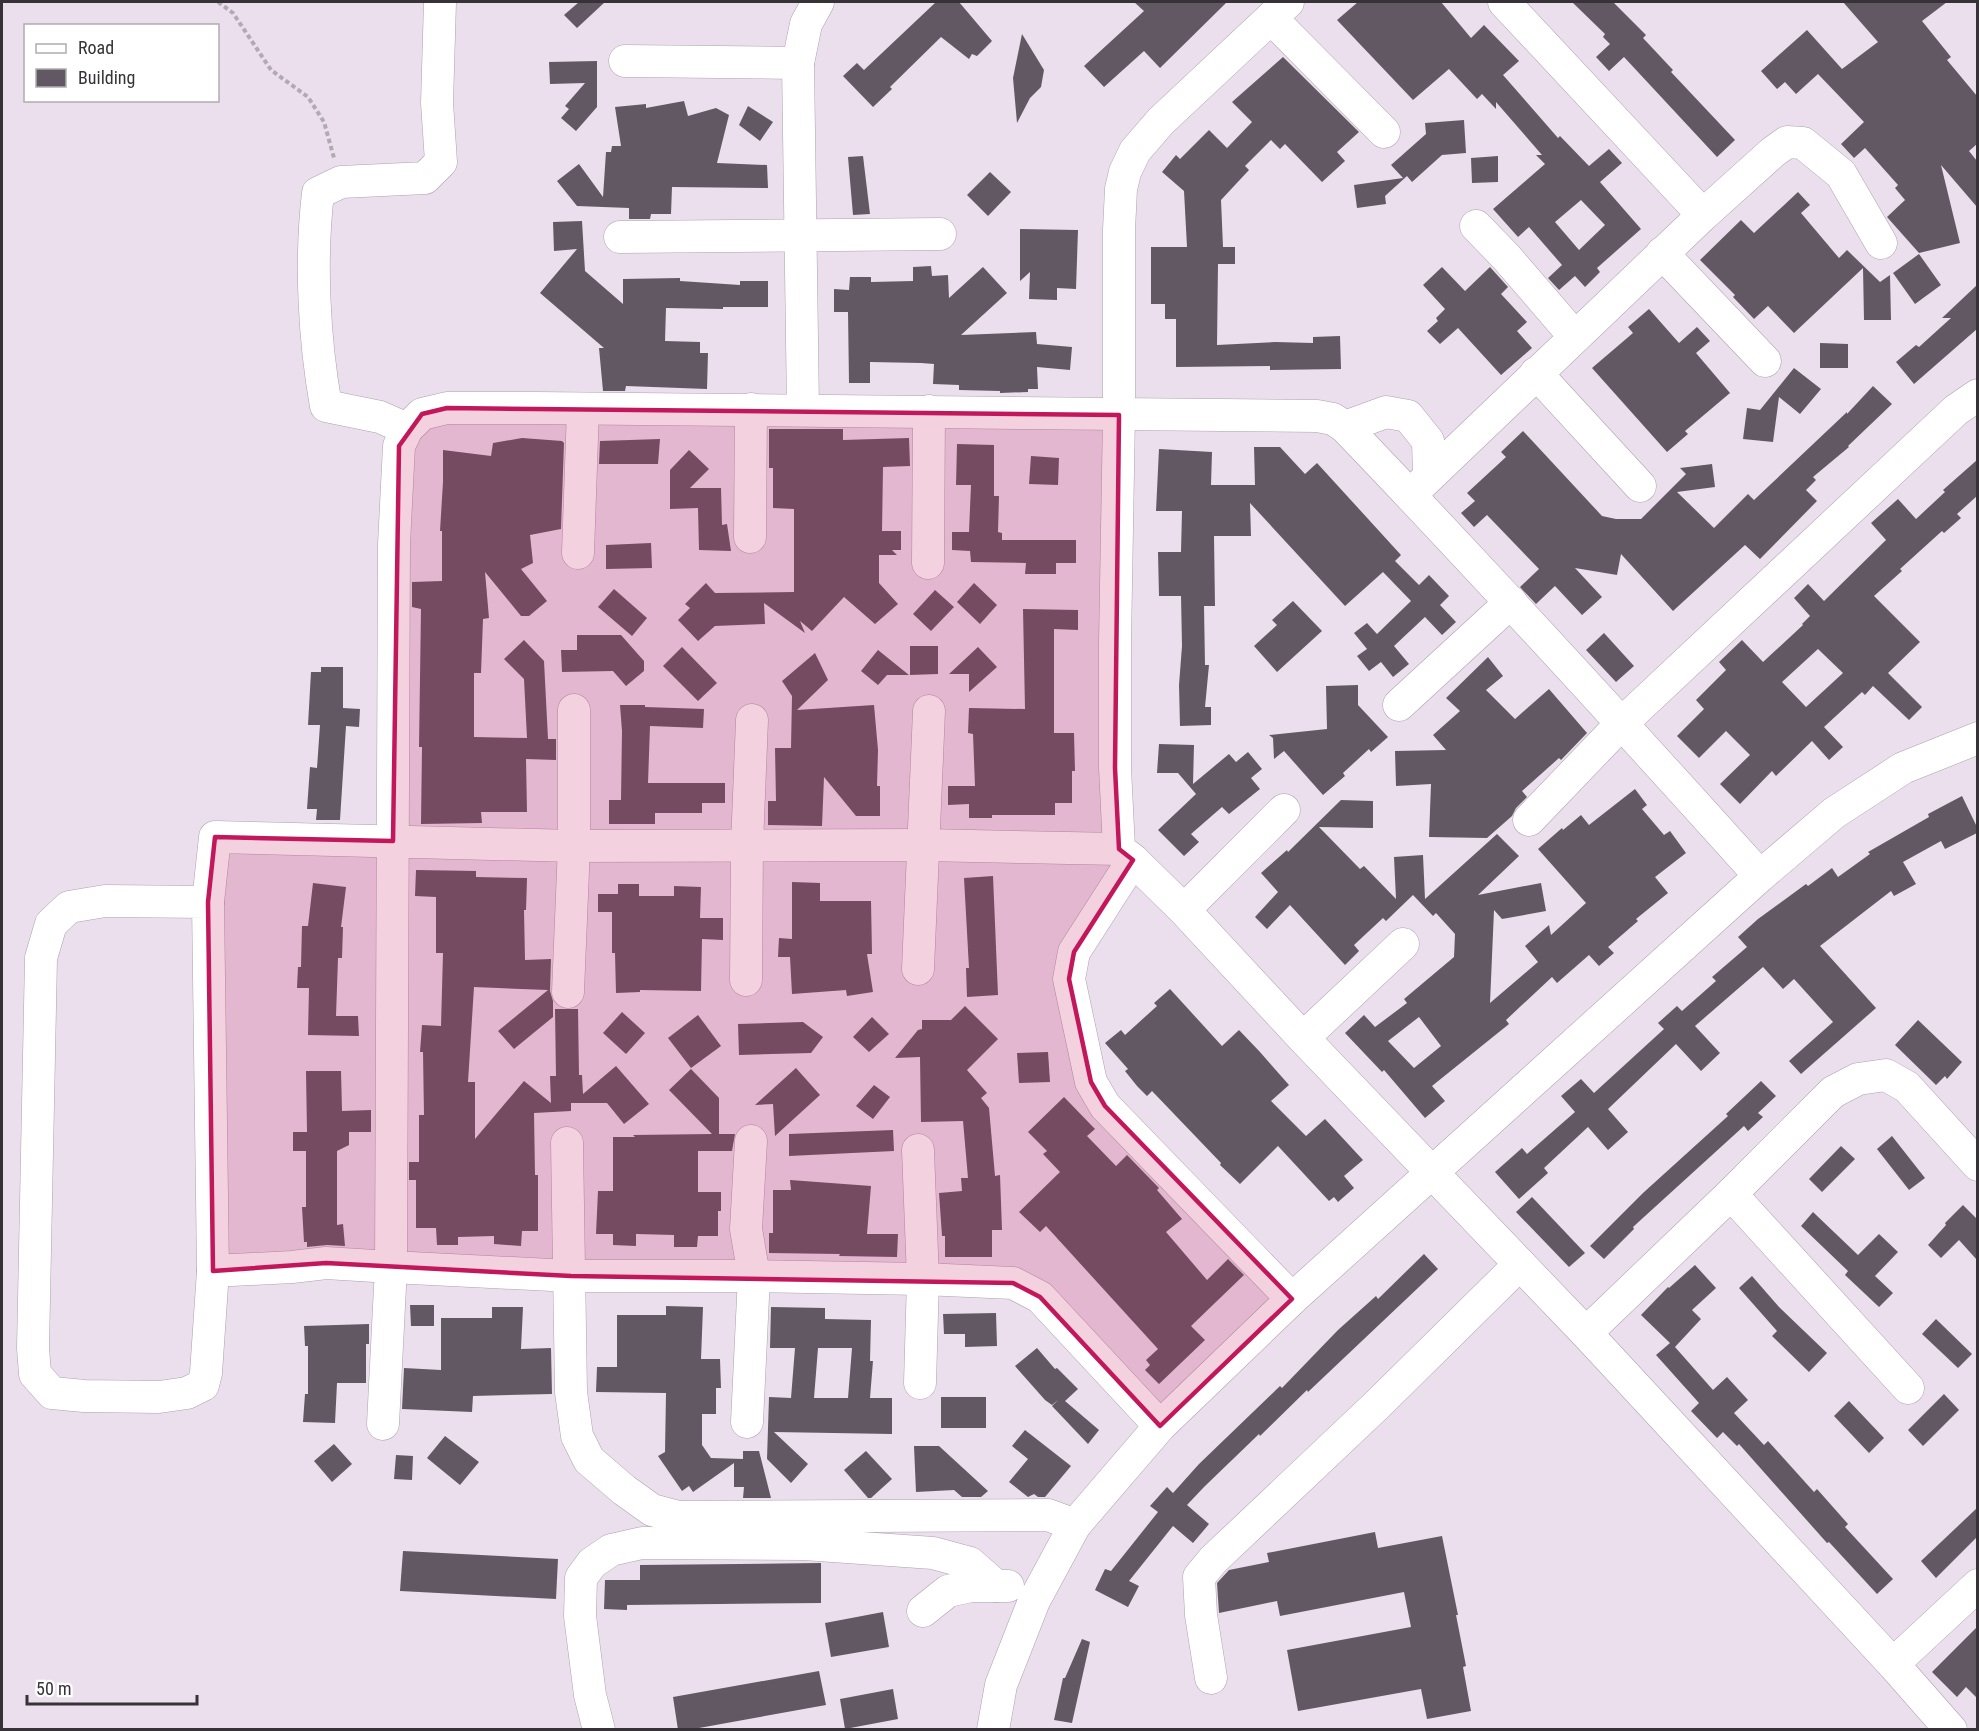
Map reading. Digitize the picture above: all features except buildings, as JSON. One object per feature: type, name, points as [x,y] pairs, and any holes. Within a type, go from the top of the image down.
[{"type":"street","points":[[407,429],[380,417],[326,406],[319,364],[314,233],[318,193],[341,182],[426,178],[441,162],[437,103],[440,2]]},
{"type":"street","points":[[803,409],[798,63],[806,24],[818,2]]},
{"type":"street","points":[[1504,2],[1703,214]]},
{"type":"street","points":[[1292,1299],[1105,1106],[1091,1082],[1069,979],[1074,952],[1126,854],[1115,768],[1121,189],[1125,172],[1135,151],[1161,121],[1280,10],[1384,132]]},
{"type":"street","points":[[625,61],[798,63]]},
{"type":"street","points":[[1420,485],[1703,214],[1787,142],[1803,143],[1840,174],[1881,243]]},
{"type":"street","points":[[1476,226],[1507,258],[1575,337]]},
{"type":"street","points":[[620,237],[940,234]]},
{"type":"street","points":[[1662,253],[1765,362]]},
{"type":"street","points":[[1536,373],[1640,486]]},
{"type":"street","points":[[1529,820],[1622,723],[1956,410],[1977,395]]},
{"type":"street","points":[[383,1424],[391,1267],[394,543],[399,446],[407,429],[422,414],[447,408],[803,409],[1317,416],[1333,419],[1420,485],[1511,602],[1760,876]]},
{"type":"street","points":[[578,553],[583,409]]},
{"type":"street","points":[[750,537],[751,409]]},
{"type":"street","points":[[928,563],[929,411]]},
{"type":"street","points":[[1345,427],[1386,412],[1408,416],[1428,441],[1420,485]]},
{"type":"street","points":[[1399,705],[1511,602]]},
{"type":"street","points":[[568,992],[574,846],[574,710]]},
{"type":"street","points":[[918,969],[929,711]]},
{"type":"street","points":[[746,980],[747,845],[752,720]]},
{"type":"street","points":[[993,1730],[1000,1684],[1034,1601],[1075,1525],[1160,1426],[1292,1299],[1760,876],[1834,813],[1903,768],[1977,738]]},
{"type":"street","points":[[1184,910],[1284,810]]},
{"type":"street","points":[[208,902],[105,901],[69,907],[51,924],[41,958],[33,1348],[35,1374],[52,1394],[159,1397],[187,1393],[203,1385],[206,1373],[213,1270],[208,902],[215,837],[574,846],[924,845],[1126,854],[1184,910],[1303,1038],[1520,1264],[1952,1730]]},
{"type":"street","points":[[1303,1038],[1402,944]]},
{"type":"street","points":[[1586,1334],[1833,1092],[1858,1079],[1886,1075],[1907,1087],[1977,1165]]},
{"type":"street","points":[[747,1422],[754,1276],[746,1229],[751,1141]]},
{"type":"street","points":[[567,1143],[571,1276],[571,1392],[577,1436],[589,1460],[624,1490],[652,1510],[678,1517],[1048,1515],[1075,1525]]},
{"type":"street","points":[[918,1150],[923,1279],[920,1383]]},
{"type":"street","points":[[1731,1194],[1908,1388]]},
{"type":"street","points":[[213,1270],[292,1268],[326,1263],[571,1276],[754,1276],[1013,1283],[1040,1297],[1160,1426]]},
{"type":"street","points":[[1211,1678],[1201,1615],[1199,1577],[1213,1560],[1378,1404],[1520,1264]]},
{"type":"street","points":[[600,1730],[590,1695],[580,1616],[581,1578],[592,1563],[610,1550],[642,1543],[792,1544],[933,1553],[970,1563],[996,1586]]},
{"type":"street","points":[[1893,1664],[1977,1585]]},
{"type":"street","points":[[923,1611],[948,1591],[971,1586],[1010,1586],[1034,1601]]},
{"type":"path","points":[[218,2],[233,14],[271,70],[308,97],[324,122],[341,182]]},
{"type":"highlighted area","points":[[447,408],[1119,415],[1115,768],[1119,849],[1133,860],[1074,952],[1069,979],[1091,1082],[1105,1106],[1292,1299],[1160,1426],[1040,1297],[1013,1283],[571,1276],[326,1263],[213,1271],[208,902],[215,837],[393,841],[399,446],[422,414]]}]
